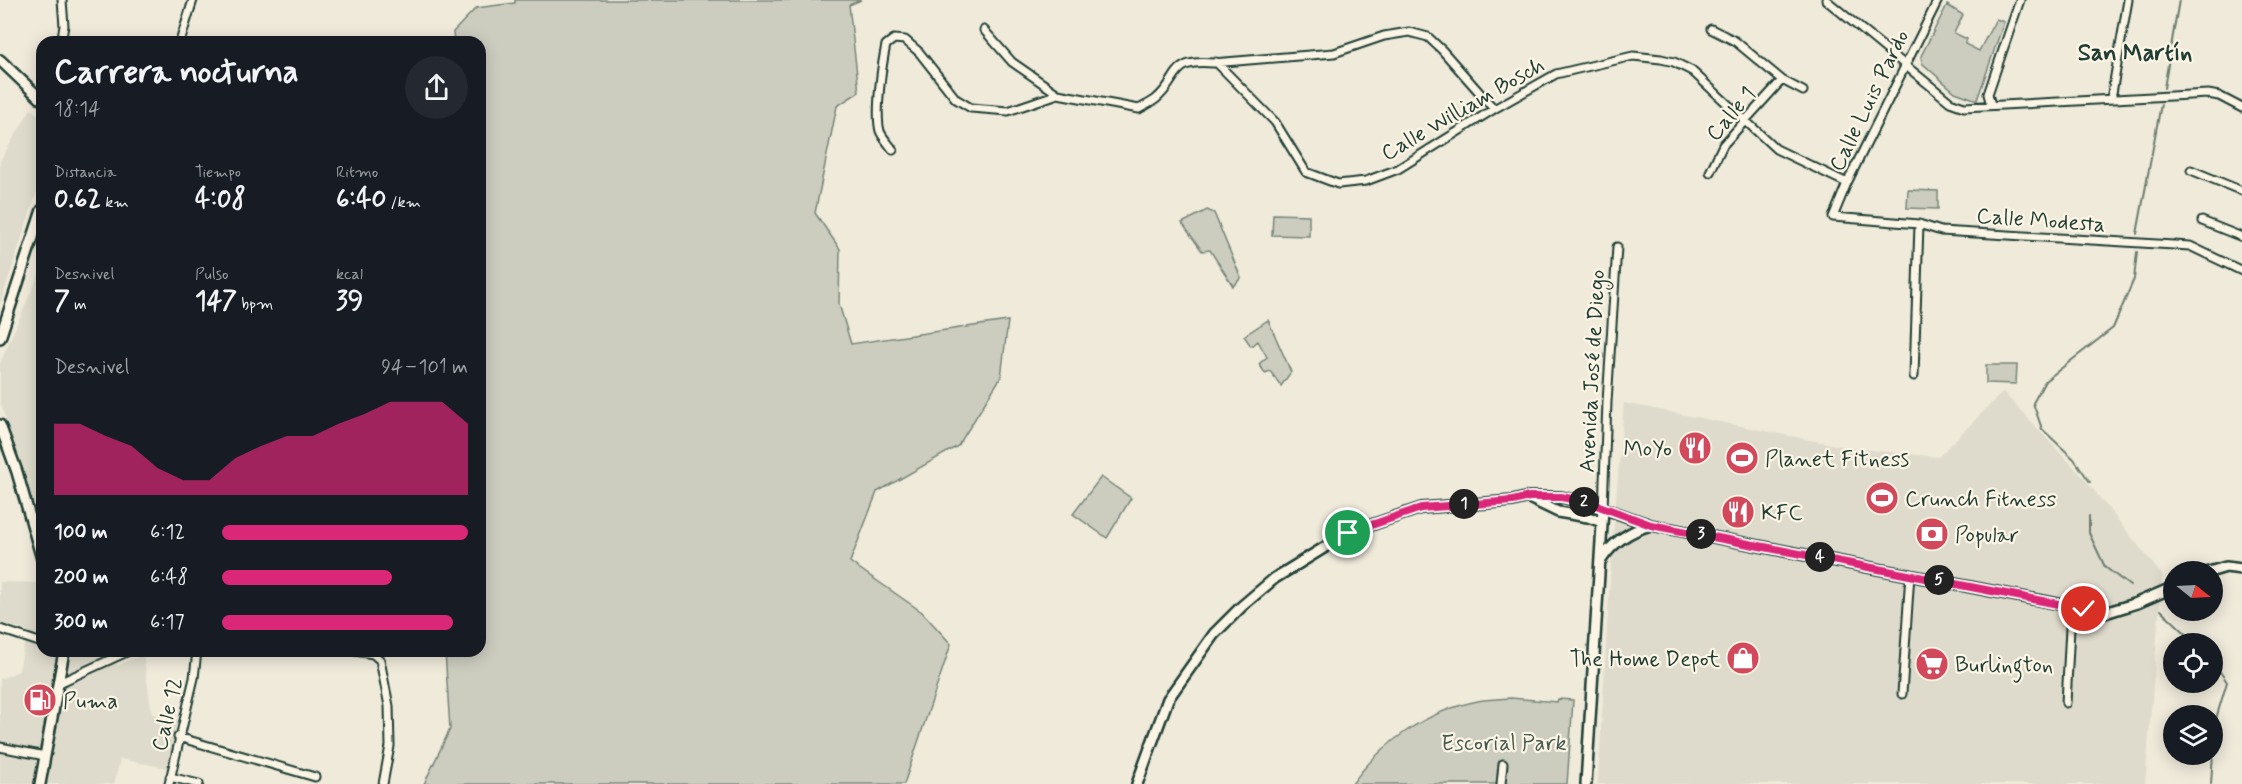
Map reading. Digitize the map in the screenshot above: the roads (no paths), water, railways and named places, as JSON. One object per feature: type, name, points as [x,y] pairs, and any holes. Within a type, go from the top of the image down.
[{"type":"street","points":[[62,0],[64,26],[62,36]]},
{"type":"street","points":[[182,36],[193,0]]},
{"type":"street","points":[[1826,0],[1950,102],[1964,107],[2208,94],[2220,96],[2242,108]]},
{"type":"street","name":"Calle Luis Pardo","points":[[1833,217],[1847,183],[1938,0]]},
{"type":"street","points":[[1991,105],[1988,94],[2020,0]]},
{"type":"street","points":[[2111,99],[2128,0]]},
{"type":"street","points":[[1711,29],[1735,41],[1782,80],[1803,91]]},
{"type":"street","points":[[984,30],[1012,62],[1058,94],[1139,109],[1157,99],[1181,66],[1196,61],[1216,62],[1334,53],[1384,36],[1409,32],[1428,37],[1494,110]]},
{"type":"street","points":[[893,150],[880,132],[879,109],[886,45],[894,39],[905,40],[919,52],[956,99],[971,108],[1008,111],[1058,94]]},
{"type":"street","name":"Calle William Bosch","points":[[1216,62],[1275,122],[1306,172],[1338,184],[1366,181],[1398,169],[1556,74],[1633,56],[1668,60],[1692,71],[1776,149],[1847,183]]},
{"type":"street","points":[[0,60],[36,90]]},
{"type":"street","name":"Calle 1","points":[[1710,172],[1723,145],[1782,80]]},
{"type":"street","points":[[2191,170],[2242,191]]},
{"type":"street","name":"Calle Modesta","points":[[1833,217],[1919,224],[1941,231],[2190,246],[2242,271]]},
{"type":"street","points":[[2202,221],[2242,237]]},
{"type":"street","points":[[1914,376],[1919,224]]},
{"type":"street","points":[[0,338],[36,228]]},
{"type":"street","name":"Avenida José de Diego","points":[[1586,784],[1601,560],[1607,402],[1617,247]]},
{"type":"street","points":[[0,425],[17,472],[36,538]]},
{"type":"street","points":[[1529,497],[1558,512],[1602,522]]},
{"type":"street","points":[[1137,784],[1168,699],[1214,634],[1242,606],[1275,578],[1348,533],[1421,508],[1513,501],[1529,497],[1561,497],[1588,502],[1651,525],[2105,613],[2163,592]]},
{"type":"street","points":[[1601,560],[1607,550],[1620,539],[1638,528],[1651,525]]},
{"type":"street","points":[[2223,568],[2242,569]]},
{"type":"street","points":[[1902,694],[1911,574]]},
{"type":"street","points":[[2066,703],[2070,628],[2074,608]]},
{"type":"street","points":[[0,629],[36,641]]},
{"type":"street","points":[[40,784],[63,657]]},
{"type":"street","points":[[59,682],[115,657]]},
{"type":"street","name":"Calle 12","points":[[169,781],[194,678],[196,657]]},
{"type":"street","points":[[376,657],[380,660],[389,706],[390,746],[383,784]]},
{"type":"street","points":[[178,737],[315,777]]},
{"type":"street","points":[[0,747],[45,756]]},
{"type":"street","points":[[1501,784],[1503,764]]},
{"type":"street","points":[[169,781],[199,784]]},
{"type":"waterway","points":[[2164,88],[2179,0]]},
{"type":"waterway","points":[[2137,234],[2161,104]]},
{"type":"waterway","points":[[2090,482],[2074,459],[2042,429],[2033,403],[2045,381],[2113,328],[2134,279],[2137,252]]},
{"type":"waterway","points":[[2089,516],[2089,533],[2105,567],[2130,586]]},
{"type":"waterway","points":[[2161,610],[2185,633]]},
{"type":"waterway","points":[[2211,784],[2215,722],[2227,682],[2223,676]]},
{"type":"place","name":"MoYo","points":[[1695,448]]},
{"type":"place","name":"Planet Fitness","points":[[1742,458]]},
{"type":"place","name":"Crunch Fitness","points":[[1882,498]]},
{"type":"place","name":"KFC","points":[[1738,512]]},
{"type":"place","name":"Popular","points":[[1932,534]]},
{"type":"place","name":"The Home Depot","points":[[1743,658]]},
{"type":"place","name":"Burlington","points":[[1932,664]]},
{"type":"place","name":"Puma","points":[[40,700]]},
{"type":"district","name":"San Martín","points":[[2135,52]]},
{"type":"park label","name":"Escorial Park","points":[[1504,742]]}]
